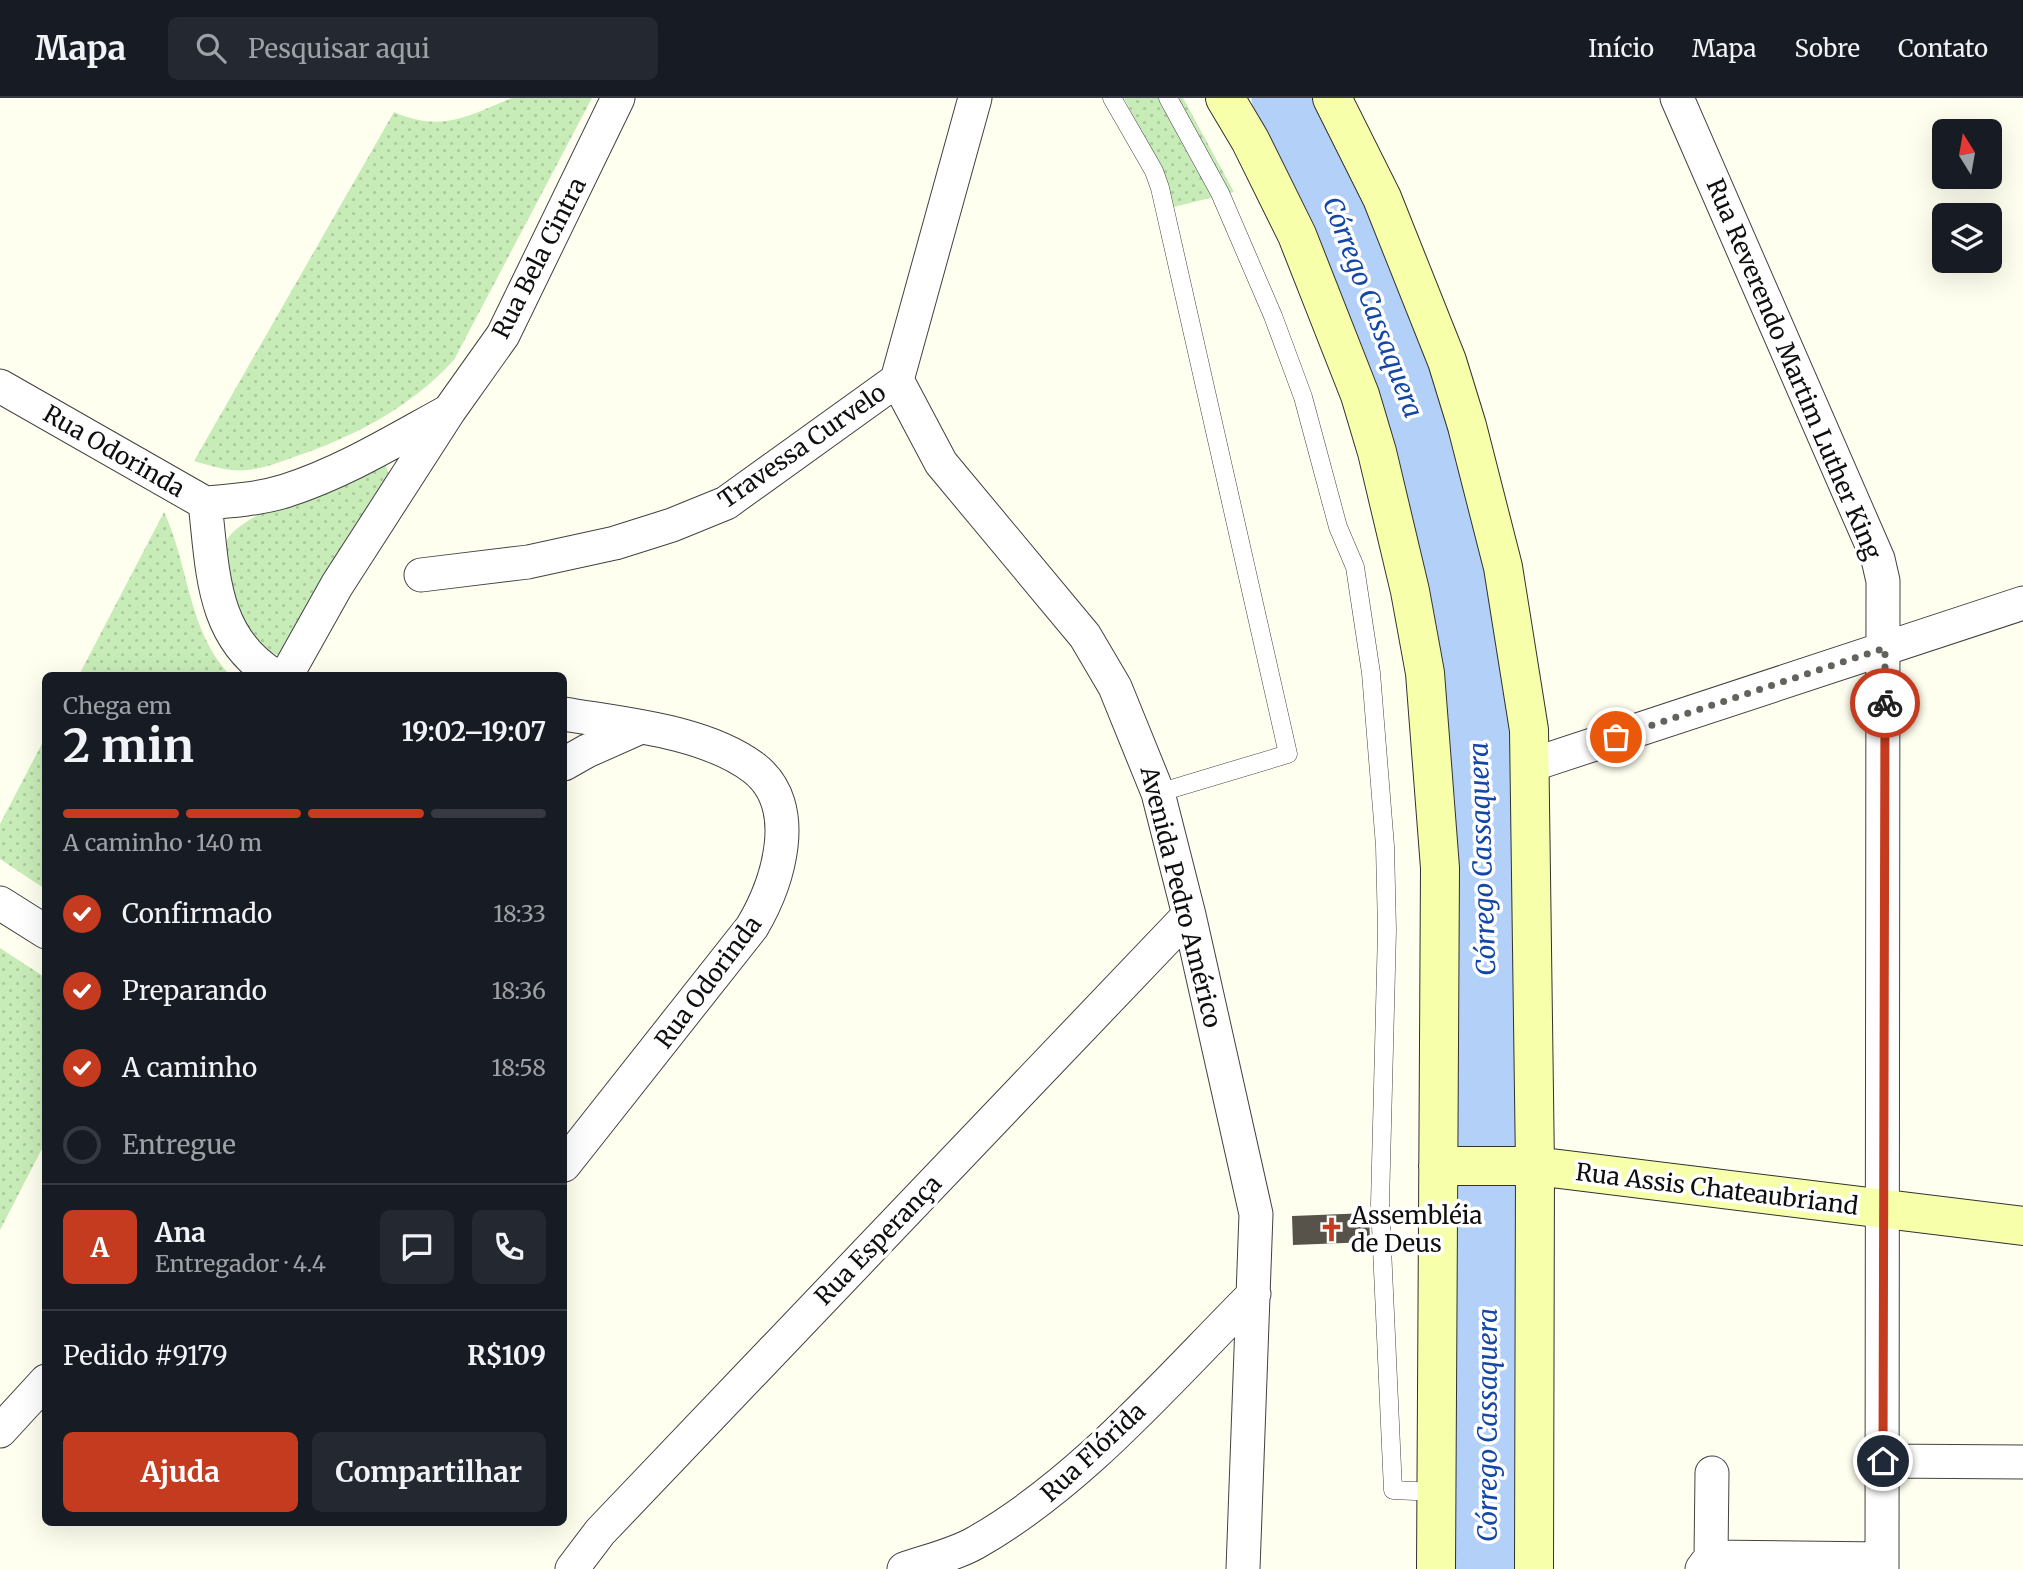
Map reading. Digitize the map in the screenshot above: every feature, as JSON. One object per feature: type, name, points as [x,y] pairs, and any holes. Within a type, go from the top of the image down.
[{"type":"main road","points":[[1225,98],[1250,140],[1297,235],[1360,395],[1377,452],[1410,591],[1425,673],[1440,868],[1484,1166],[1534,1569]]},
{"type":"main road","points":[[1332,98],[1382,198],[1447,361],[1467,426],[1503,567],[1529,730],[1528,766],[1484,1166],[1436,1492],[1436,1569]]},
{"type":"main road","name":"Rua Assis Chateaubriand","points":[[1484,1166],[2023,1226]]},
{"type":"street","name":"Rua Bela Cintra","points":[[288,672],[337,585],[449,411],[503,335],[618,98]]},
{"type":"street","points":[[897,380],[975,98]]},
{"type":"street","name":"Rua Reverendo Martim Luther King","points":[[1677,98],[1878,559],[1884,581],[1882,1564]]},
{"type":"street","name":"Travessa Curvelo","points":[[421,575],[528,562],[615,543],[672,525],[726,503],[897,380]]},
{"type":"street","name":"Avenida Pedro Américo","points":[[897,380],[942,463],[1085,636],[1115,687],[1158,793],[1189,915],[1256,1214],[1242,1569]]},
{"type":"street","name":"Rua Odorinda","points":[[0,386],[205,503],[214,580],[228,629],[256,665],[268,672]]},
{"type":"street","name":"Rua Bela Cintra","points":[[205,503],[285,491],[359,461],[449,411]]},
{"type":"street","points":[[1528,766],[2023,603]]},
{"type":"street","name":"Rua Odorinda","points":[[567,715],[641,727],[695,740],[730,754],[756,769],[770,788],[779,806],[783,833],[779,861],[765,906],[752,927],[567,1161]]},
{"type":"street","points":[[567,762],[641,727]]},
{"type":"street","points":[[0,902],[42,929]]},
{"type":"street","name":"Rua Esperança","points":[[572,1569],[600,1532],[1189,915]]},
{"type":"street","name":"Rua Flórida","points":[[904,1569],[972,1545],[1030,1509],[1068,1478],[1254,1294]]},
{"type":"street","points":[[0,1431],[42,1385]]},
{"type":"street","points":[[1883,1461],[2023,1462]]},
{"type":"street","points":[[1712,1473],[1707,1563],[1882,1564]]},
{"type":"lane","points":[[1112,98],[1154,172],[1160,188],[1288,754],[1158,793]]},
{"type":"lane","points":[[1168,98],[1220,193],[1273,316],[1303,397],[1338,527],[1356,567],[1371,673],[1385,846],[1387,930],[1380,1204],[1393,1490],[1436,1492]]},
{"type":"green space","points":[[512,98],[592,98],[454,360],[419,392],[380,419],[316,449],[271,465],[247,470],[213,467],[194,461],[394,112],[411,118],[441,122],[468,116]]},
{"type":"green space","points":[[1124,98],[1183,98],[1234,192],[1174,207],[1168,183]]},
{"type":"green space","points":[[377,465],[386,466],[391,482],[283,655],[269,651],[251,634],[233,597],[224,569],[226,542],[235,531],[271,508]]},
{"type":"green space","points":[[164,512],[197,619],[205,639],[228,672],[81,672]]},
{"type":"green space","points":[[42,744],[42,887],[0,859],[0,824]]},
{"type":"green space","points":[[0,948],[42,975],[42,1149],[0,1230]]},
{"type":"building","name":"Assembléia de Deus","points":[[1369,1213],[1370,1242],[1293,1245],[1292,1216]]},
{"type":"waterway","name":"Córrego Cassaquera","points":[[1283,98],[1312,150],[1333,197],[1358,257],[1418,422],[1458,578],[1472,661],[1486,796],[1489,1125],[1487,1569]]},
{"type":"way so far","points":[[1616,737],[1885,648],[1885,703]]},
{"type":"place","name":"Assembléia de Deus","points":[[1331,1229]]},
{"type":"route","points":[[1883,1461],[1885,703]]}]
